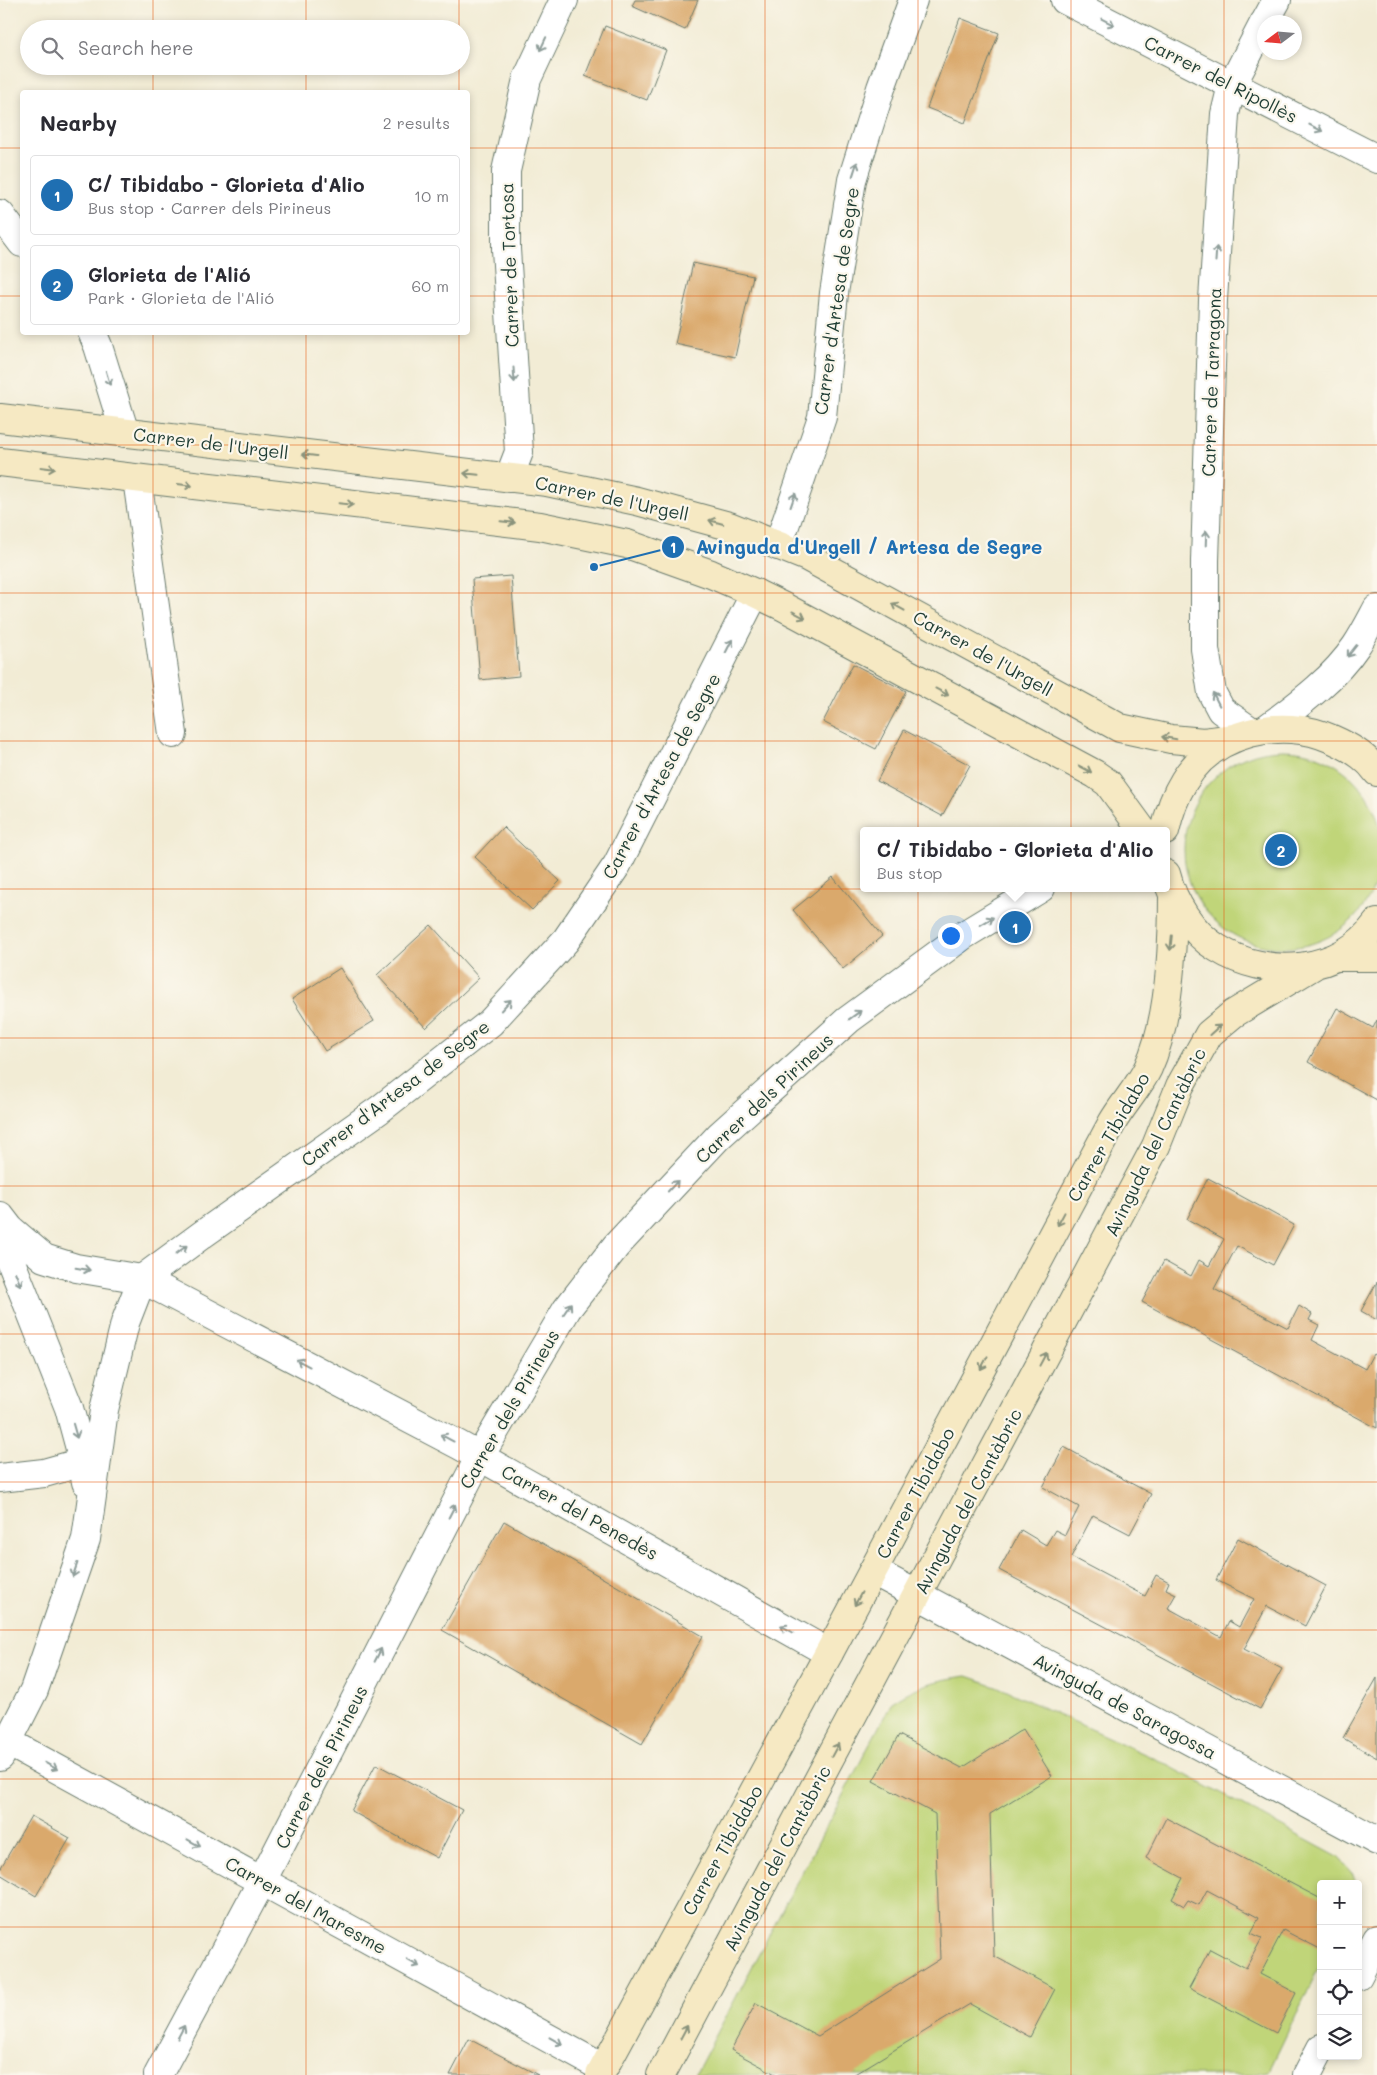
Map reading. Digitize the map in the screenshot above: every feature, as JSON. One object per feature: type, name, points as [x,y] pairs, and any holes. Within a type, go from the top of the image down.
[{"type":"street","name":"Carrer de Tortosa","points":[[509,478],[518,452],[506,249],[506,171],[527,79],[564,0]]},
{"type":"street","name":"Carrer d'Artesa de Segre","points":[[778,546],[822,417],[834,293],[852,180],[881,88],[913,0]]},
{"type":"street","name":"Carrer del Ripollès","points":[[1065,0],[1377,159]]},
{"type":"street","name":"Carrer de Tarragona","points":[[1269,15],[1277,0]]},
{"type":"street","name":"Carrer de Tarragona","points":[[1251,733],[1221,710],[1212,692],[1205,650],[1213,300],[1224,124],[1232,85],[1257,38]]},
{"type":"street","points":[[0,214],[20,240]]},
{"type":"street","points":[[93,335],[125,433]]},
{"type":"street","name":"Carrer de l'Urgell","points":[[0,418],[547,482],[637,501],[729,526],[807,557],[1120,728],[1204,742],[1285,727],[1318,732],[1349,746],[1377,772]]},
{"type":"street","points":[[0,462],[540,526],[627,544],[711,574],[784,607],[1094,774],[1108,783],[1140,827]]},
{"type":"street","points":[[137,479],[174,734]]},
{"type":"street","name":"Carrer d'Artesa de Segre","points":[[142,1279],[379,1110],[490,1022],[566,940],[617,865],[755,593]]},
{"type":"street","points":[[1167,827],[1170,809],[1184,780],[1207,755],[1251,733],[1296,707],[1331,676],[1355,647],[1377,610]]},
{"type":"street","points":[[1170,885],[1190,924],[1215,948],[1246,963],[1279,969],[1377,957]]},
{"type":"street","name":"Carrer dels Pirineus","points":[[158,2075],[262,1881],[480,1456],[567,1309],[616,1246],[719,1136],[848,1020],[964,935],[1034,892]]},
{"type":"street","name":"Carrer Tibidabo","points":[[602,2071],[829,1653],[1112,1122],[1147,1070],[1156,1048],[1164,1009],[1173,930],[1169,892]]},
{"type":"street","name":"Avinguda del Cantàbric","points":[[661,2075],[1156,1146],[1180,1086],[1210,1034],[1233,1014],[1325,962],[1369,934],[1377,923]]},
{"type":"street","name":"Carrer del Penedès","points":[[0,1216],[10,1228],[44,1258],[76,1268],[142,1279],[480,1456],[829,1653]]},
{"type":"street","points":[[0,1234],[68,1408],[86,1478],[89,1523]]},
{"type":"street","points":[[4,1750],[34,1690],[86,1539],[104,1410],[125,1323],[142,1279]]},
{"type":"street","points":[[0,1478],[44,1473],[83,1462]]},
{"type":"street","name":"Avinguda de Saragossa","points":[[873,1571],[1377,1841]]},
{"type":"street","name":"Carrer del Maresme","points":[[4,1750],[262,1881],[602,2071]]},
{"type":"street","points":[[1361,1970],[1377,1939]]},
{"type":"street","points":[[1307,2075],[1317,2056]]},
{"type":"green space","points":[[1273,750],[1293,750],[1321,757],[1346,772],[1360,786],[1375,811],[1378,820],[1378,878],[1375,887],[1360,912],[1346,926],[1321,941],[1293,948],[1273,948],[1245,941],[1220,926],[1206,912],[1191,887],[1184,859],[1184,839],[1191,811],[1206,786],[1220,772],[1245,757]]},
{"type":"green space","points":[[967,1676],[996,1686],[1160,1761],[1338,1857],[1352,1872],[1355,1880],[1317,1880],[1317,1971],[1269,2071],[1249,2075],[695,2075],[892,1702],[910,1691],[946,1679]]},
{"type":"building","points":[[635,0],[698,0],[685,30],[632,6]]},
{"type":"building","points":[[960,18],[999,33],[965,123],[927,108]]},
{"type":"building","points":[[605,26],[666,50],[647,100],[585,76]]},
{"type":"building","points":[[693,263],[753,276],[735,357],[675,344]]},
{"type":"building","points":[[511,576],[519,676],[480,680],[472,579]]},
{"type":"building","points":[[853,664],[906,691],[876,749],[823,722]]},
{"type":"building","points":[[904,730],[970,765],[942,816],[877,781]]},
{"type":"building","points":[[503,827],[560,881],[532,910],[475,857]]},
{"type":"building","points":[[833,877],[882,936],[843,969],[793,910]]},
{"type":"building","points":[[431,925],[479,978],[426,1028],[377,975]]},
{"type":"building","points":[[340,968],[374,1021],[325,1051],[292,999]]},
{"type":"building","points":[[1337,1008],[1373,1028],[1377,1020],[1377,1100],[1308,1062]]},
{"type":"building","points":[[1208,1178],[1294,1225],[1273,1265],[1237,1246],[1214,1289],[1288,1328],[1299,1306],[1312,1314],[1309,1320],[1319,1325],[1312,1340],[1365,1369],[1373,1354],[1377,1356],[1377,1428],[1142,1302],[1164,1261],[1191,1276],[1199,1260],[1209,1266],[1224,1239],[1187,1219]]},
{"type":"building","points":[[1377,1282],[1377,1320],[1361,1311]]},
{"type":"building","points":[[1064,1447],[1151,1494],[1130,1534],[1093,1515],[1071,1557],[1145,1596],[1156,1575],[1169,1582],[1166,1589],[1176,1594],[1168,1608],[1221,1637],[1229,1621],[1239,1627],[1254,1599],[1216,1580],[1238,1538],[1326,1586],[1305,1626],[1267,1606],[1244,1649],[1282,1669],[1260,1709],[999,1570],[1021,1530],[1046,1545],[1055,1530],[1065,1535],[1079,1507],[1043,1487]]},
{"type":"building","points":[[504,1521],[703,1636],[642,1744],[442,1630]]},
{"type":"building","points":[[1377,1678],[1377,1758],[1343,1738]]},
{"type":"building","points":[[1023,1729],[1052,1776],[990,1814],[994,1956],[1055,1989],[1030,2037],[970,2004],[853,2075],[777,2075],[731,2050],[756,2003],[818,2036],[940,1959],[935,1814],[873,1781],[899,1735],[962,1768]]},
{"type":"building","points":[[376,1764],[462,1810],[437,1858],[351,1811]]},
{"type":"building","points":[[31,1816],[70,1838],[36,1896],[0,1874],[0,1869]]},
{"type":"building","points":[[1166,1818],[1317,1897],[1317,1947],[1283,1930],[1260,1974],[1296,1993],[1276,2033],[1189,1988],[1210,1949],[1246,1968],[1262,1938],[1251,1933],[1259,1918],[1207,1890],[1199,1905],[1188,1900],[1184,1906],[1172,1899],[1183,1878],[1146,1858]]},
{"type":"building","points":[[469,2039],[538,2075],[450,2075]]},
{"type":"place","name":"Avinguda d'Urgell / Artesa de Segre","points":[[594,567]]},
{"type":"place","name":"Glorieta de l'Alió","points":[[1281,850]]},
{"type":"place","name":"C/ Tibidabo - Glorieta d'Alio","points":[[1015,927]]}]
